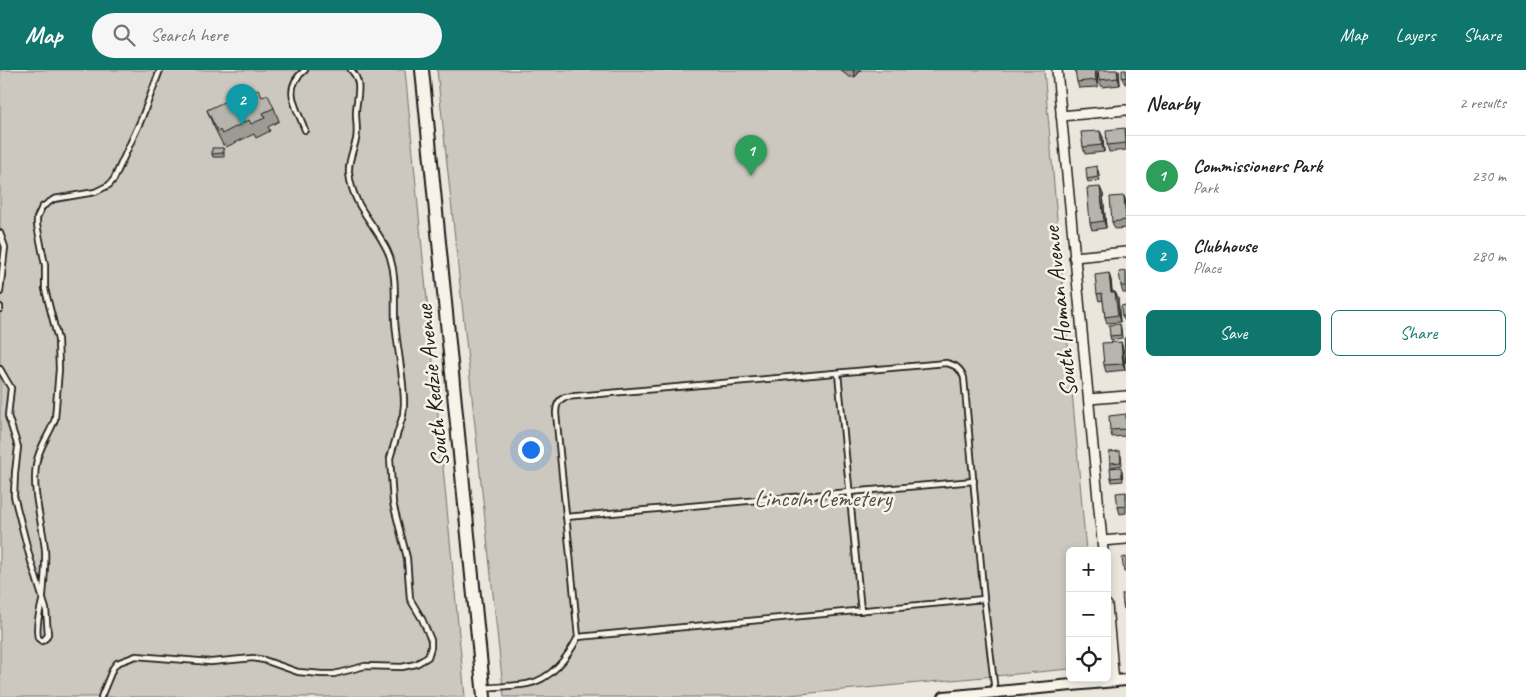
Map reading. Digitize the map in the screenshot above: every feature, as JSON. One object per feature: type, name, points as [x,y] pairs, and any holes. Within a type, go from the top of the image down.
[{"type":"main road","name":"South Kedzie Avenue","points":[[422,70],[483,693]]},
{"type":"street","name":"South Homan Avenue","points":[[1057,70],[1103,547]]},
{"type":"street","points":[[1061,116],[1126,110]]},
{"type":"street","points":[[1074,257],[1126,252]]},
{"type":"street","points":[[1089,400],[1126,396]]},
{"type":"street","points":[[1102,541],[1126,539]]},
{"type":"street","points":[[1110,637],[1114,682]]},
{"type":"street","points":[[944,697],[995,695],[1126,680]]},
{"type":"lane","points":[[0,369],[11,388],[8,416],[18,447],[14,496],[30,558],[42,596],[47,616],[48,634],[42,641],[38,638],[38,631],[42,596],[45,549],[36,502],[35,467],[55,419],[59,354],[55,325],[45,289],[45,265],[37,218],[42,207],[54,199],[95,192],[108,185],[114,179],[138,129],[160,70]]},
{"type":"lane","points":[[305,70],[295,80],[291,93],[294,106],[305,130]]},
{"type":"lane","points":[[101,697],[117,662],[136,656],[211,662],[254,658],[298,672],[334,674],[365,666],[392,668],[416,664],[428,657],[430,652],[431,640],[410,599],[408,558],[393,503],[390,458],[403,415],[404,404],[395,321],[394,276],[384,245],[357,202],[349,174],[350,157],[357,134],[356,111],[359,90],[356,77],[351,70]]},
{"type":"lane","points":[[0,233],[5,247],[0,292]]},
{"type":"lane","points":[[483,693],[529,684],[539,679],[560,664],[570,653],[578,637],[556,413],[556,407],[561,399],[565,397],[946,364],[958,368],[964,378],[984,599],[995,695]]},
{"type":"lane","points":[[838,373],[861,611]]},
{"type":"lane","points":[[566,517],[974,481]]},
{"type":"lane","points":[[578,637],[984,599]]},
{"type":"green space","points":[[0,70],[405,70],[465,697],[0,697]]},
{"type":"green space","name":"Lincoln Cemetery","points":[[437,70],[1044,70],[1086,547],[1066,547],[1066,669],[768,697],[504,697]]},
{"type":"building","points":[[1075,70],[1095,70],[1096,80],[1077,82]]},
{"type":"building","points":[[1098,70],[1117,70],[1118,78],[1099,80]]},
{"type":"building","points":[[1122,70],[1126,70],[1126,77],[1122,78]]},
{"type":"building","points":[[251,89],[252,92],[258,89],[262,97],[268,95],[274,108],[263,113],[265,118],[251,124],[249,120],[222,134],[220,130],[218,132],[207,110]]},
{"type":"building","points":[[1125,128],[1126,143],[1107,145],[1106,130]]},
{"type":"building","points":[[1100,131],[1102,145],[1083,147],[1081,132]]},
{"type":"building","points":[[212,148],[223,148],[223,153],[212,154]]},
{"type":"building","points":[[1097,166],[1098,177],[1087,179],[1086,168]]},
{"type":"building","points":[[1100,187],[1104,221],[1090,223],[1087,188]]},
{"type":"building","points":[[1124,196],[1126,220],[1112,222],[1110,197]]},
{"type":"building","points":[[1126,271],[1126,286],[1121,286],[1119,272]]},
{"type":"building","points":[[1109,273],[1111,292],[1115,292],[1118,315],[1105,317],[1102,293],[1097,294],[1095,275]]},
{"type":"building","points":[[1126,305],[1126,316],[1122,316],[1121,306]]},
{"type":"building","points":[[1120,324],[1121,335],[1110,336],[1109,325]]},
{"type":"building","points":[[1124,338],[1126,338],[1126,363]]},
{"type":"building","points":[[1121,342],[1123,364],[1104,365],[1102,343]]},
{"type":"building","points":[[1126,414],[1126,429],[1110,430],[1109,416]]},
{"type":"building","points":[[1120,451],[1121,462],[1110,463],[1109,452]]},
{"type":"building","points":[[1121,467],[1122,477],[1111,478],[1110,468]]},
{"type":"building","points":[[1126,492],[1126,506],[1118,507],[1116,493]]},
{"type":"building","points":[[1126,557],[1126,572],[1124,572],[1122,558]]},
{"type":"building","points":[[1122,594],[1126,594],[1126,605],[1123,605]]},
{"type":"place","name":"Clubhouse","points":[[242,125]]},
{"type":"place","name":"Commissioners Park","points":[[751,176]]}]
